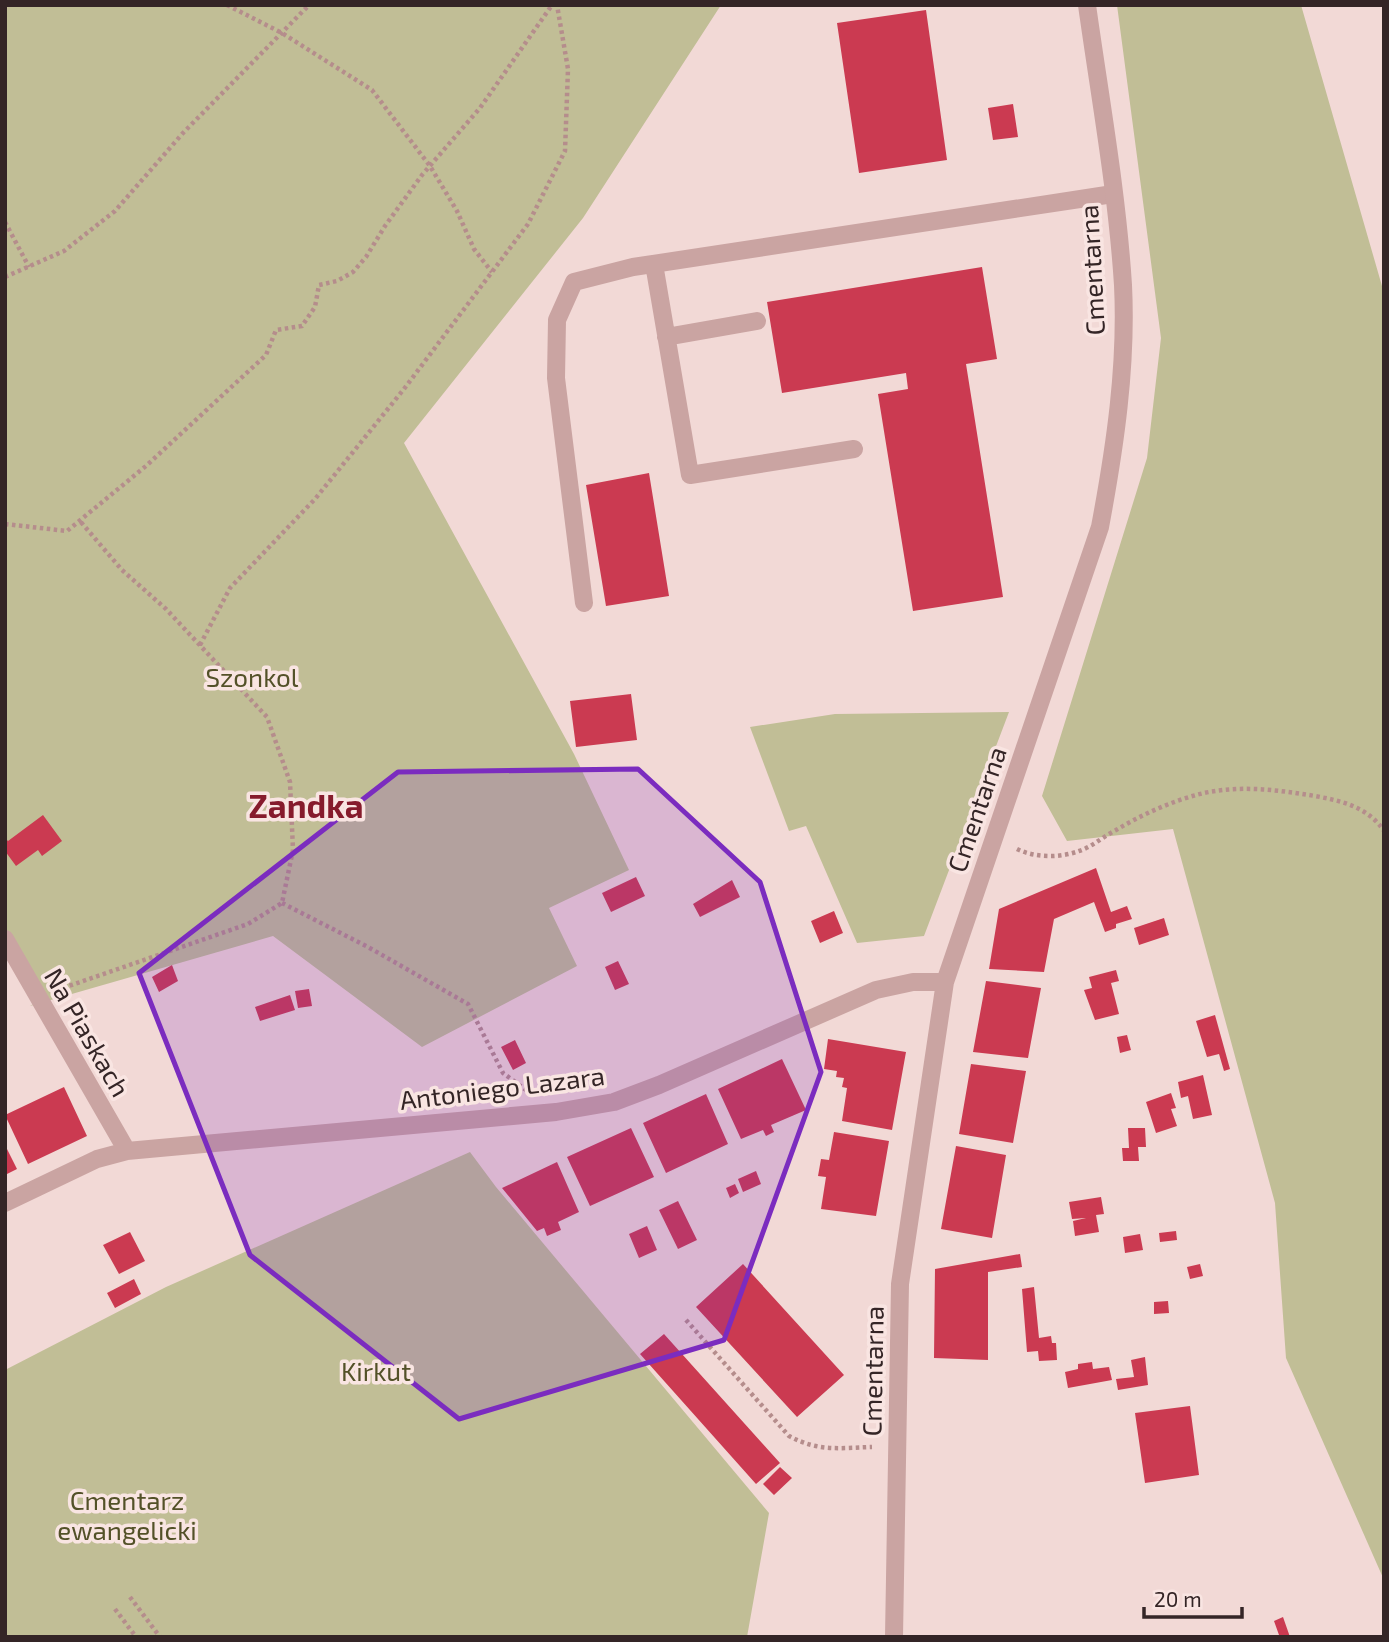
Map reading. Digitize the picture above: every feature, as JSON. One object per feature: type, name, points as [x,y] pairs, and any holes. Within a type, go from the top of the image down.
[{"type":"street","name":"Cmentarna","points":[[894,1637],[900,1284],[945,982],[1100,527],[1114,452],[1122,371],[1123,286],[1114,194],[1087,5]]},
{"type":"street","points":[[584,603],[556,378],[557,320],[574,282],[654,264],[1114,194]]},
{"type":"street","points":[[654,264],[690,475],[853,449]]},
{"type":"street","points":[[666,337],[757,321]]},
{"type":"street","name":"Na Piaskach","points":[[5,939],[127,1151]]},
{"type":"street","name":"Antoniego Lazara","points":[[5,1203],[97,1159],[127,1151],[556,1112],[614,1102],[876,990],[913,982],[945,982]]},
{"type":"path","points":[[227,5],[282,33],[372,90],[430,166],[457,211],[474,248],[492,272]]},
{"type":"path","points":[[5,277],[64,251],[115,211],[183,133],[309,5]]},
{"type":"path","points":[[5,524],[67,531],[146,466],[266,355],[276,330],[302,326],[314,307],[319,285],[337,281],[353,272],[430,166],[480,108],[555,5]]},
{"type":"path","points":[[200,645],[230,588],[315,499],[404,389],[528,224],[565,150],[568,69],[555,5]]},
{"type":"path","points":[[5,222],[29,267]]},
{"type":"path","points":[[37,998],[248,924],[282,903],[293,850],[290,782],[267,717],[166,609],[122,570],[80,520]]},
{"type":"path","points":[[994,836],[1020,851],[1040,857],[1080,851],[1163,806],[1203,793],[1241,788],[1285,791],[1335,800],[1362,809],[1378,822],[1384,831]]},
{"type":"path","points":[[282,903],[368,947],[468,1004],[503,1073],[556,1112]]},
{"type":"path","points":[[686,1320],[789,1436],[806,1445],[824,1449],[897,1445]]},
{"type":"path","points":[[130,1597],[160,1637]]},
{"type":"path","points":[[115,1609],[136,1637]]},
{"type":"highlighted area","points":[[638,769],[760,882],[821,1072],[724,1340],[459,1419],[250,1255],[139,973],[398,772]]},
{"type":"green space","name":"Szonkol","points":[[5,5],[721,5],[583,218],[404,443],[574,754],[629,870],[549,908],[577,966],[422,1047],[273,936],[30,1006],[37,1002],[5,938]]},
{"type":"green space","points":[[1117,5],[1301,5],[1384,293],[1384,1580],[1286,1358],[1275,1203],[1173,829],[1067,841],[1042,796],[1147,458],[1161,338]]},
{"type":"green space","points":[[1009,712],[924,936],[857,943],[806,826],[789,831],[750,727],[835,714]]},
{"type":"green space","points":[[470,1152],[496,1187],[769,1513],[747,1637],[5,1637],[5,1370],[166,1287]]},
{"type":"building","points":[[926,10],[947,160],[859,173],[837,23]]},
{"type":"building","points":[[1013,104],[1018,137],[993,140],[988,108]]},
{"type":"building","points":[[982,267],[997,359],[966,364],[1003,597],[913,611],[878,394],[908,389],[906,373],[782,393],[767,302]]},
{"type":"building","points":[[649,473],[669,596],[606,606],[586,485]]},
{"type":"building","points":[[631,694],[637,740],[576,747],[570,701]]},
{"type":"building","points":[[43,815],[62,841],[42,856],[38,850],[16,866],[5,851],[5,838],[8,841]]},
{"type":"building","points":[[1096,868],[1111,912],[1127,906],[1132,919],[1116,924],[1116,928],[1105,932],[1094,902],[1054,919],[1044,972],[989,969],[999,909]]},
{"type":"building","points":[[636,877],[645,896],[611,912],[602,893]]},
{"type":"building","points":[[732,880],[740,897],[700,917],[693,904]]},
{"type":"building","points":[[834,911],[843,933],[820,943],[811,921]]},
{"type":"building","points":[[1164,918],[1169,935],[1139,945],[1134,928]]},
{"type":"building","points":[[618,961],[629,984],[615,990],[605,967]]},
{"type":"building","points":[[172,965],[178,981],[159,992],[152,977]]},
{"type":"building","points":[[1116,970],[1119,981],[1111,983],[1119,1014],[1095,1020],[1084,990],[1092,988],[1089,977]]},
{"type":"building","points":[[986,981],[1041,988],[1028,1058],[973,1052]]},
{"type":"building","points":[[309,989],[312,1006],[298,1008],[295,991]]},
{"type":"building","points":[[290,995],[295,1010],[260,1021],[255,1007]]},
{"type":"building","points":[[1215,1015],[1230,1069],[1224,1071],[1219,1054],[1207,1057],[1196,1021]]},
{"type":"building","points":[[1127,1035],[1131,1050],[1120,1053],[1117,1037]]},
{"type":"building","points":[[828,1039],[906,1052],[892,1130],[842,1121],[847,1088],[842,1087],[844,1078],[836,1077],[837,1071],[824,1069]]},
{"type":"building","points":[[515,1040],[526,1063],[513,1070],[501,1047]]},
{"type":"building","points":[[782,1059],[806,1110],[771,1125],[774,1132],[766,1136],[763,1130],[741,1139],[718,1089]]},
{"type":"building","points":[[971,1064],[1026,1071],[1013,1143],[959,1134]]},
{"type":"building","points":[[1203,1075],[1212,1115],[1193,1119],[1188,1096],[1181,1098],[1178,1082]]},
{"type":"building","points":[[64,1087],[87,1136],[28,1164],[5,1115]]},
{"type":"building","points":[[1171,1093],[1176,1108],[1171,1109],[1177,1126],[1156,1133],[1146,1102]]},
{"type":"building","points":[[706,1094],[728,1144],[666,1173],[643,1123]]},
{"type":"building","points":[[631,1128],[654,1177],[590,1206],[567,1157]]},
{"type":"building","points":[[1128,1128],[1145,1128],[1146,1147],[1138,1147],[1139,1161],[1123,1161],[1122,1148],[1129,1148]]},
{"type":"building","points":[[834,1132],[889,1141],[876,1216],[821,1209],[826,1177],[818,1176],[821,1159],[829,1160]]},
{"type":"building","points":[[5,1145],[17,1169],[5,1175]]},
{"type":"building","points":[[956,1146],[1006,1155],[992,1238],[941,1229]]},
{"type":"building","points":[[557,1162],[579,1212],[558,1222],[561,1230],[547,1236],[544,1228],[537,1231],[502,1188]]},
{"type":"building","points":[[756,1171],[761,1184],[743,1192],[738,1179]]},
{"type":"building","points":[[735,1184],[739,1193],[730,1198],[726,1188]]},
{"type":"building","points":[[1101,1197],[1104,1214],[1096,1215],[1099,1232],[1075,1236],[1073,1221],[1086,1218],[1072,1219],[1069,1202]]},
{"type":"building","points":[[678,1201],[697,1240],[678,1249],[659,1210]]},
{"type":"building","points":[[647,1226],[657,1250],[639,1258],[629,1234]]},
{"type":"building","points":[[1176,1231],[1177,1240],[1160,1242],[1159,1233]]},
{"type":"building","points":[[130,1232],[145,1261],[119,1274],[103,1245]]},
{"type":"building","points":[[1140,1234],[1143,1250],[1125,1253],[1123,1237]]},
{"type":"building","points":[[1020,1254],[1022,1267],[988,1272],[988,1360],[934,1358],[935,1269]]},
{"type":"building","points":[[743,1264],[844,1375],[797,1417],[696,1307]]},
{"type":"building","points":[[1200,1264],[1203,1276],[1190,1279],[1187,1267]]},
{"type":"building","points":[[134,1279],[141,1294],[115,1308],[107,1293]]},
{"type":"building","points":[[1034,1287],[1039,1338],[1051,1336],[1052,1343],[1056,1343],[1057,1360],[1039,1361],[1038,1351],[1027,1352],[1022,1289]]},
{"type":"building","points":[[1168,1301],[1169,1313],[1154,1314],[1154,1302]]},
{"type":"building","points":[[664,1334],[780,1463],[756,1484],[640,1354]]},
{"type":"building","points":[[1145,1357],[1148,1385],[1118,1390],[1116,1379],[1134,1377],[1131,1360]]},
{"type":"building","points":[[1092,1362],[1093,1369],[1109,1367],[1112,1380],[1068,1388],[1065,1372],[1078,1369],[1078,1364]]},
{"type":"building","points":[[1190,1406],[1199,1475],[1145,1483],[1135,1413]]},
{"type":"building","points":[[780,1467],[792,1478],[774,1495],[763,1484]]},
{"type":"building","points":[[1283,1617],[1290,1637],[1274,1637],[1279,1635],[1274,1621]]},
{"type":"district","name":"Zandka","points":[[306,805]]},
{"type":"park label","name":"Kirkut","points":[[376,1370]]},
{"type":"park label","name":"Cmentarz ewangelicki","points":[[127,1514]]}]
